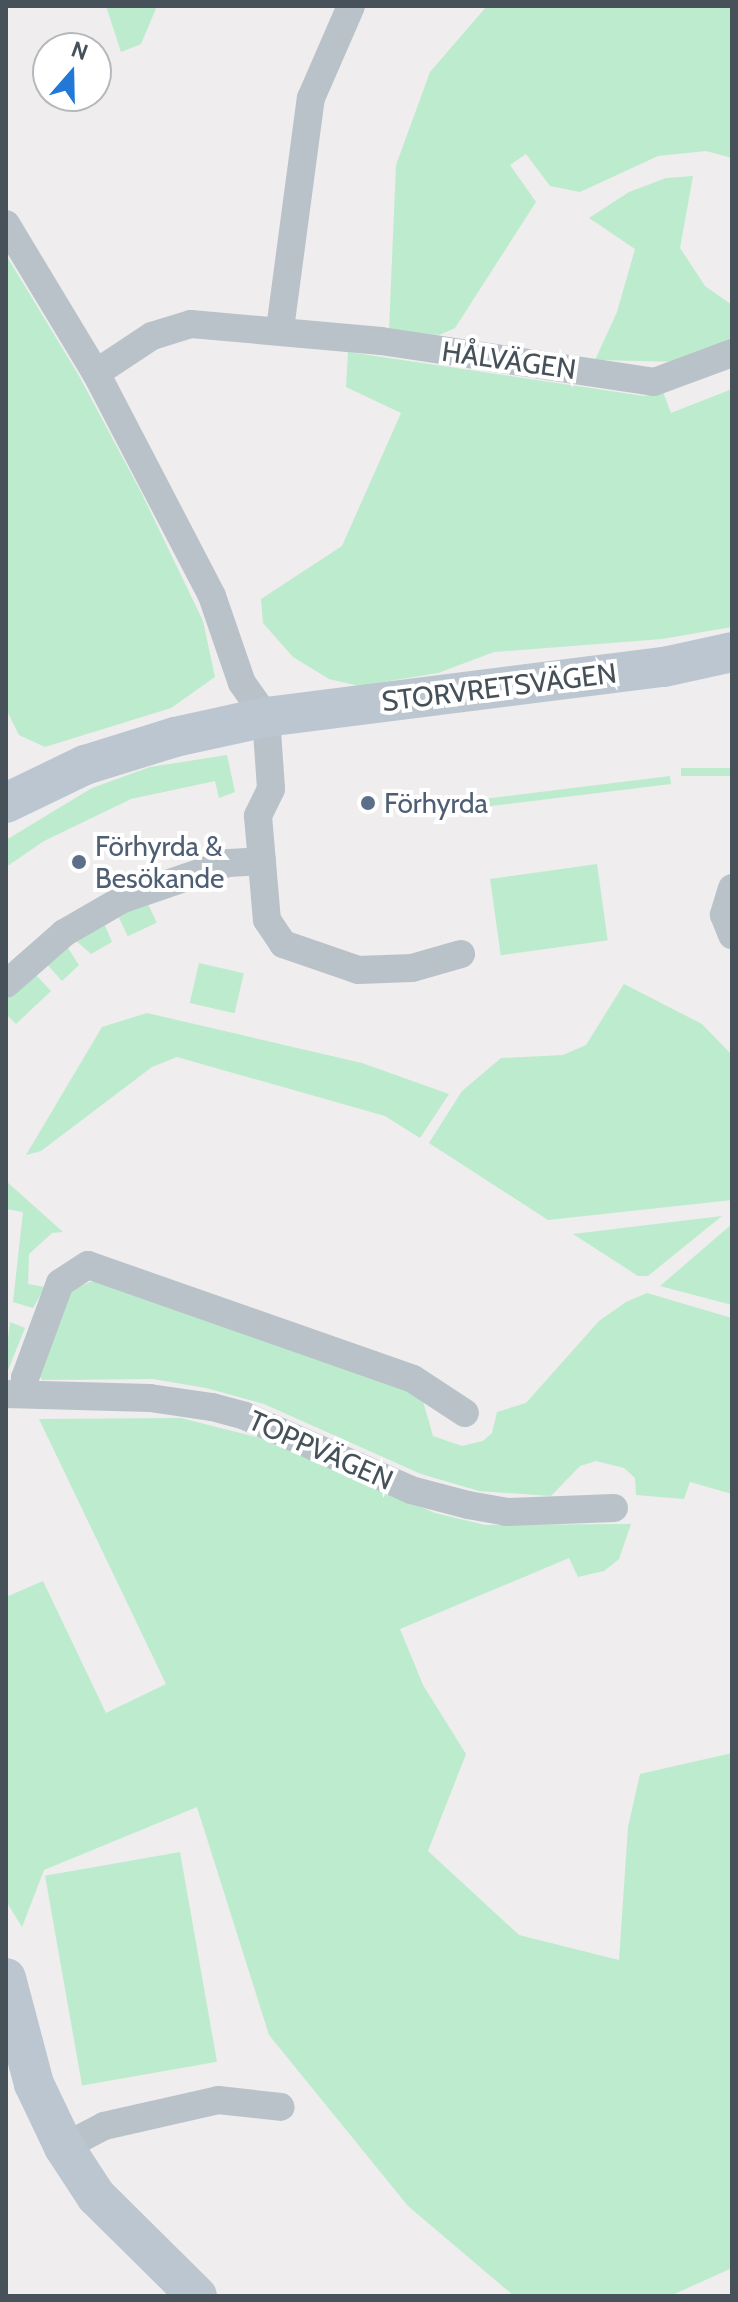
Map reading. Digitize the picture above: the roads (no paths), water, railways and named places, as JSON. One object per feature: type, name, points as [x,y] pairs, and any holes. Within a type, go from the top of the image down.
[{"type":"street","points":[[280,329],[311,98],[351,6]]},
{"type":"street","points":[[6,224],[96,373],[212,596],[242,683],[266,717],[271,789],[258,816],[267,920],[283,944],[358,970],[412,968],[461,954]]},
{"type":"street","name":"HÅLVÄGEN","points":[[96,373],[152,336],[191,324],[280,329],[654,382],[732,353]]},
{"type":"street","name":"STORVRETSVÄGEN","points":[[11,790],[175,737],[266,717],[664,667],[732,652]]},
{"type":"street","points":[[6,984],[64,933],[123,899],[228,863],[262,861]]},
{"type":"street","points":[[732,888],[724,915],[732,935]]},
{"type":"street","name":"TOPPVÄGEN","points":[[15,1394],[25,1378],[60,1283],[88,1265],[413,1379],[465,1413]]},
{"type":"street","name":"TOPPVÄGEN","points":[[15,1394],[150,1398],[212,1407],[245,1416],[411,1490],[468,1505],[506,1512],[614,1508]]},
{"type":"street","points":[[6,1978],[34,2084],[64,2147],[96,2196],[197,2296]]},
{"type":"street","points":[[64,2147],[104,2126],[218,2100],[281,2107]]},
{"type":"place","name":"Förhyrda","points":[[368,803]]},
{"type":"place","name":"Förhyrda & Besökande","points":[[79,862]]}]
